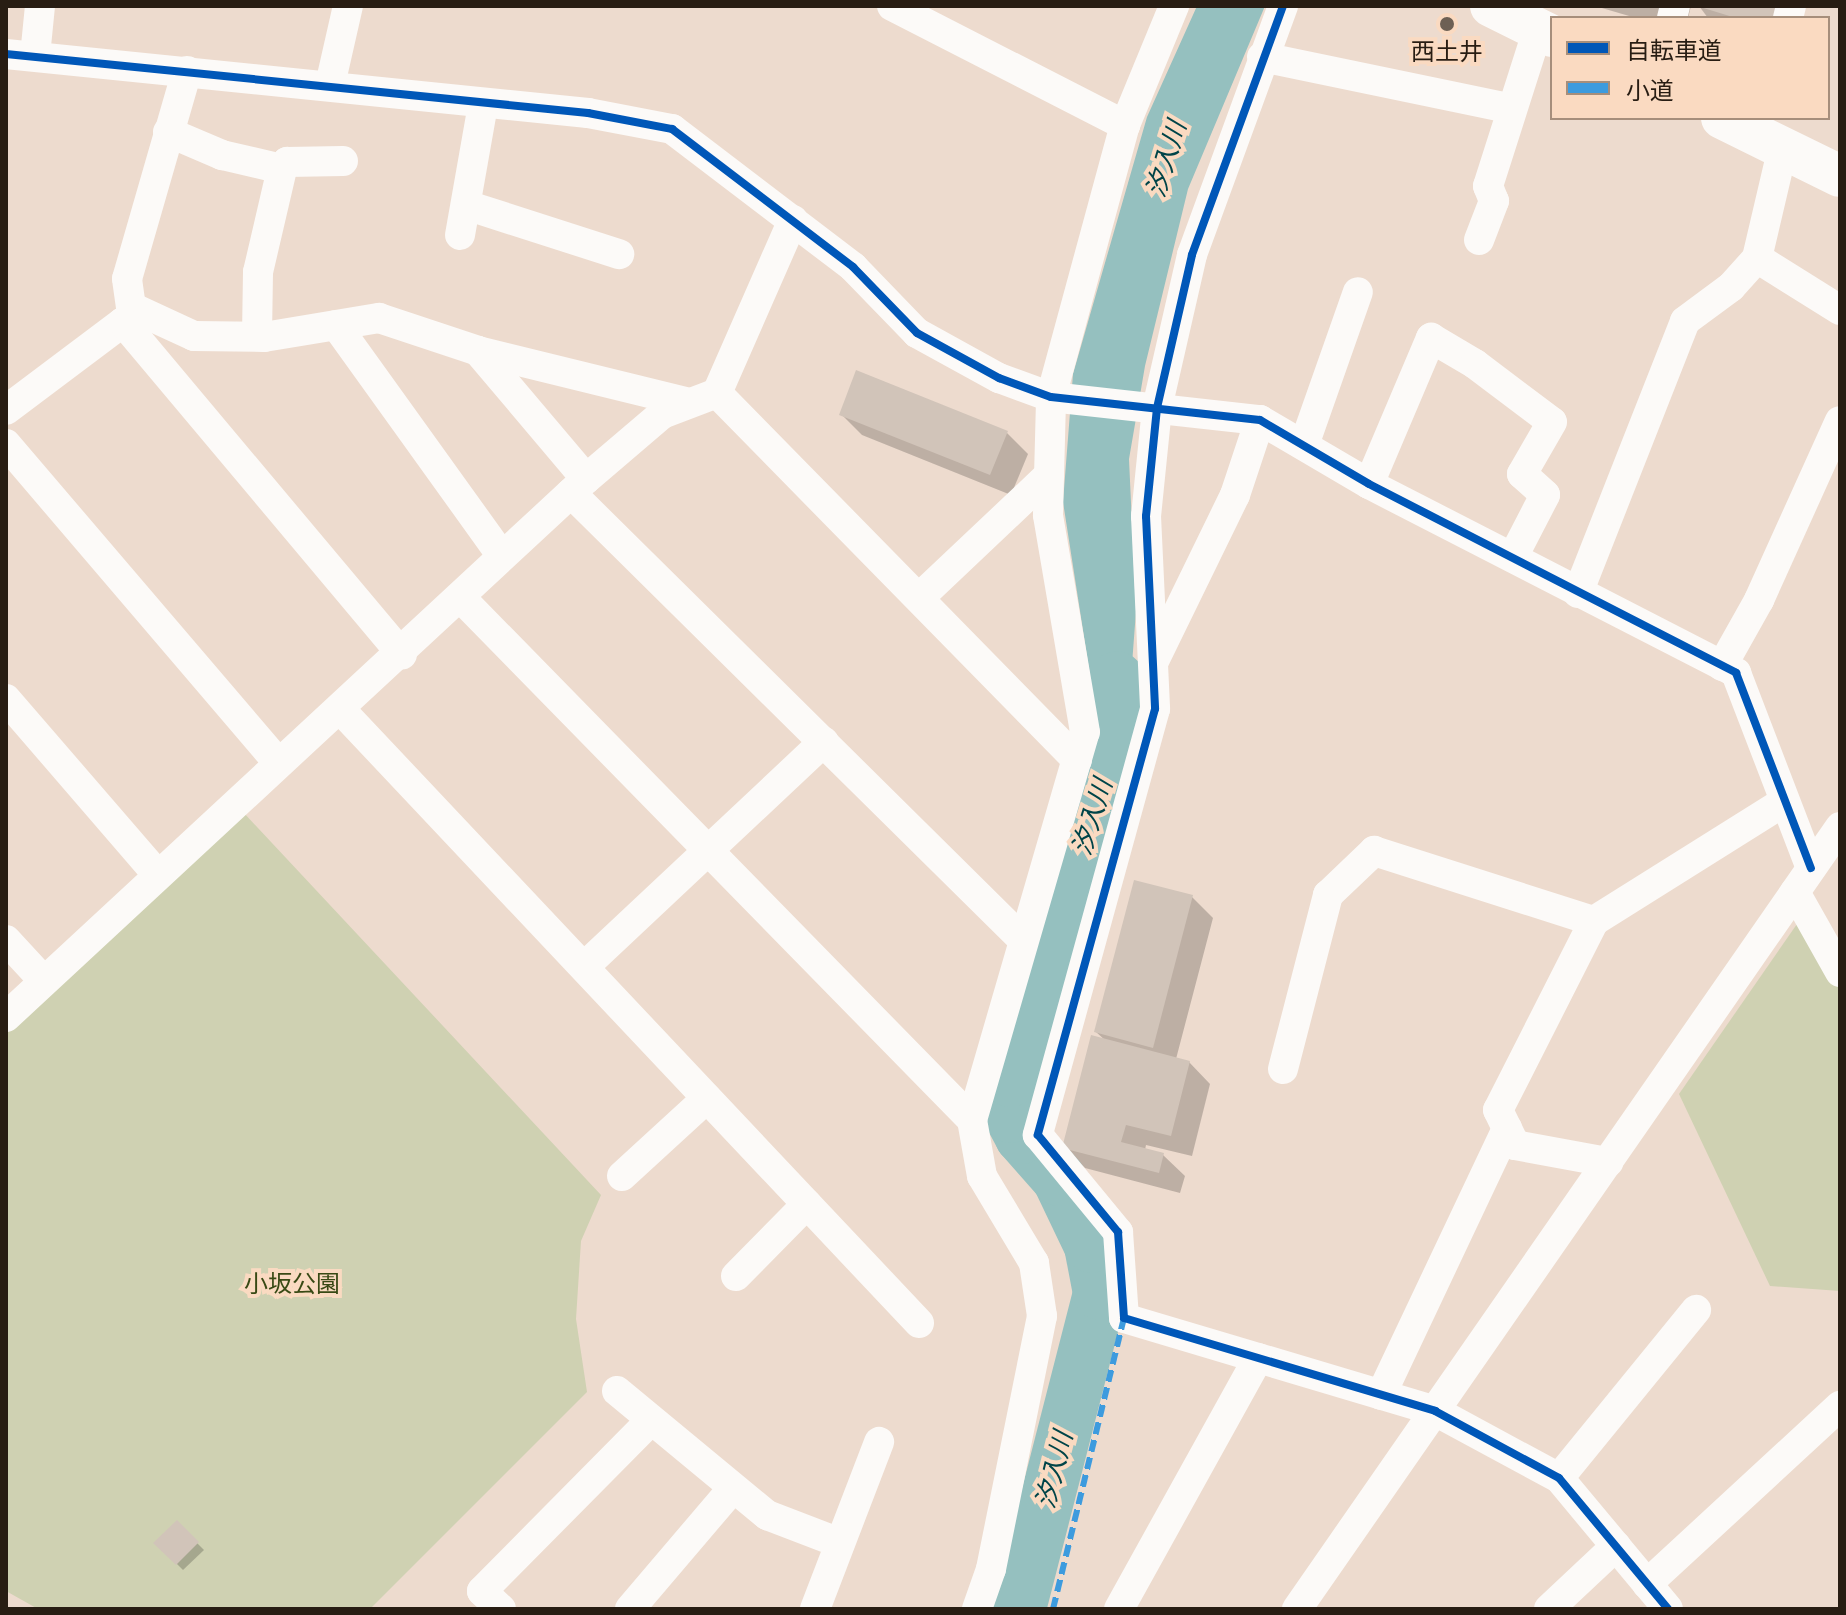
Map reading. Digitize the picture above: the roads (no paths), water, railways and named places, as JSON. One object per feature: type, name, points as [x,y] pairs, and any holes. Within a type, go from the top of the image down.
[{"type":"street","points":[[40,6],[20,55],[588,113],[672,129],[853,267],[917,333],[999,378],[1051,397],[1260,420],[1369,484],[1736,673],[1784,802],[1803,880],[1840,972]]},
{"type":"street","points":[[330,85],[348,6]]},
{"type":"street","points":[[892,6],[1125,125]]},
{"type":"street","points":[[977,1609],[991,1569],[1042,1316],[1034,1263],[982,1176],[972,1120],[1085,732],[1048,515],[1051,397],[1125,125],[1174,6]]},
{"type":"street","points":[[1283,6],[1192,255],[1157,408],[1146,516],[1155,709],[1038,1135],[1118,1232],[1124,1318],[1435,1411],[1559,1478],[1668,1609]]},
{"type":"street","points":[[1479,240],[1494,201],[1488,186],[1512,109],[1545,32],[1491,6]]},
{"type":"street","points":[[1262,57],[1512,109]]},
{"type":"street","points":[[187,71],[127,279],[127,314],[402,654]]},
{"type":"street","points":[[460,235],[483,104]]},
{"type":"street","points":[[1728,120],[1771,134],[1840,176]]},
{"type":"street","points":[[168,132],[222,155],[282,169]]},
{"type":"street","points":[[1578,593],[1685,321],[1731,287],[1757,258],[1771,134]]},
{"type":"street","points":[[257,336],[258,272],[282,169],[287,162],[343,161]]},
{"type":"street","points":[[466,205],[619,254]]},
{"type":"street","points":[[717,393],[793,220]]},
{"type":"street","points":[[1757,258],[1840,310]]},
{"type":"street","points":[[1304,445],[1358,292]]},
{"type":"street","points":[[127,314],[194,336],[257,336],[379,318],[478,351],[686,402]]},
{"type":"street","points":[[6,410],[127,314]]},
{"type":"street","points":[[336,325],[502,556]]},
{"type":"street","points":[[1369,484],[1431,338],[1475,364],[1552,422],[1522,474],[1545,495],[1513,557]]},
{"type":"street","points":[[478,351],[579,486],[824,742],[1023,940]]},
{"type":"street","points":[[6,1017],[278,762],[402,654],[579,486],[662,414],[686,402],[717,393]]},
{"type":"street","points":[[717,393],[1077,760]]},
{"type":"street","points":[[1155,659],[1235,495],[1260,420]]},
{"type":"street","points":[[1722,666],[1759,600],[1840,421]]},
{"type":"street","points":[[6,444],[278,762]]},
{"type":"street","points":[[919,598],[1049,475]]},
{"type":"street","points":[[460,597],[972,1120]]},
{"type":"street","points":[[6,699],[157,874]]},
{"type":"street","points":[[340,709],[919,1323]]},
{"type":"street","points":[[584,967],[824,742]]},
{"type":"street","points":[[1608,1162],[1515,1145],[1498,1110],[1594,921],[1784,802]]},
{"type":"street","points":[[1297,1609],[1840,827]]},
{"type":"street","points":[[1283,1069],[1328,895],[1374,851],[1594,921]]},
{"type":"street","points":[[6,940],[43,980]]},
{"type":"street","points":[[622,1176],[707,1098]]},
{"type":"street","points":[[1381,1395],[1507,1128]]},
{"type":"street","points":[[736,1276],[807,1204]]},
{"type":"street","points":[[1559,1478],[1696,1310]]},
{"type":"street","points":[[1119,1609],[1258,1358]]},
{"type":"street","points":[[617,1391],[767,1515],[840,1543]]},
{"type":"street","points":[[1647,1584],[1840,1406]]},
{"type":"street","points":[[501,1609],[482,1591],[650,1421]]},
{"type":"street","points":[[815,1609],[879,1442]]},
{"type":"street","points":[[630,1609],[733,1488]]},
{"type":"street","points":[[1549,1609],[1616,1546]]},
{"type":"water","points":[[1197,6],[1265,6],[1188,189],[1145,366],[1129,459],[1136,611],[1128,718],[1063,841],[1097,720],[1063,502],[1073,374],[1147,117]]},
{"type":"waterway","name":"汐入川","points":[[1019,1609],[1100,1293],[1091,1246],[1059,1179],[1022,1137],[1011,1116],[1010,1080],[1110,757],[1117,678]]},
{"type":"place","name":"西土井","points":[[1447,24]]},
{"type":"park label","name":"小坂公園","points":[[292,1283]]}]
